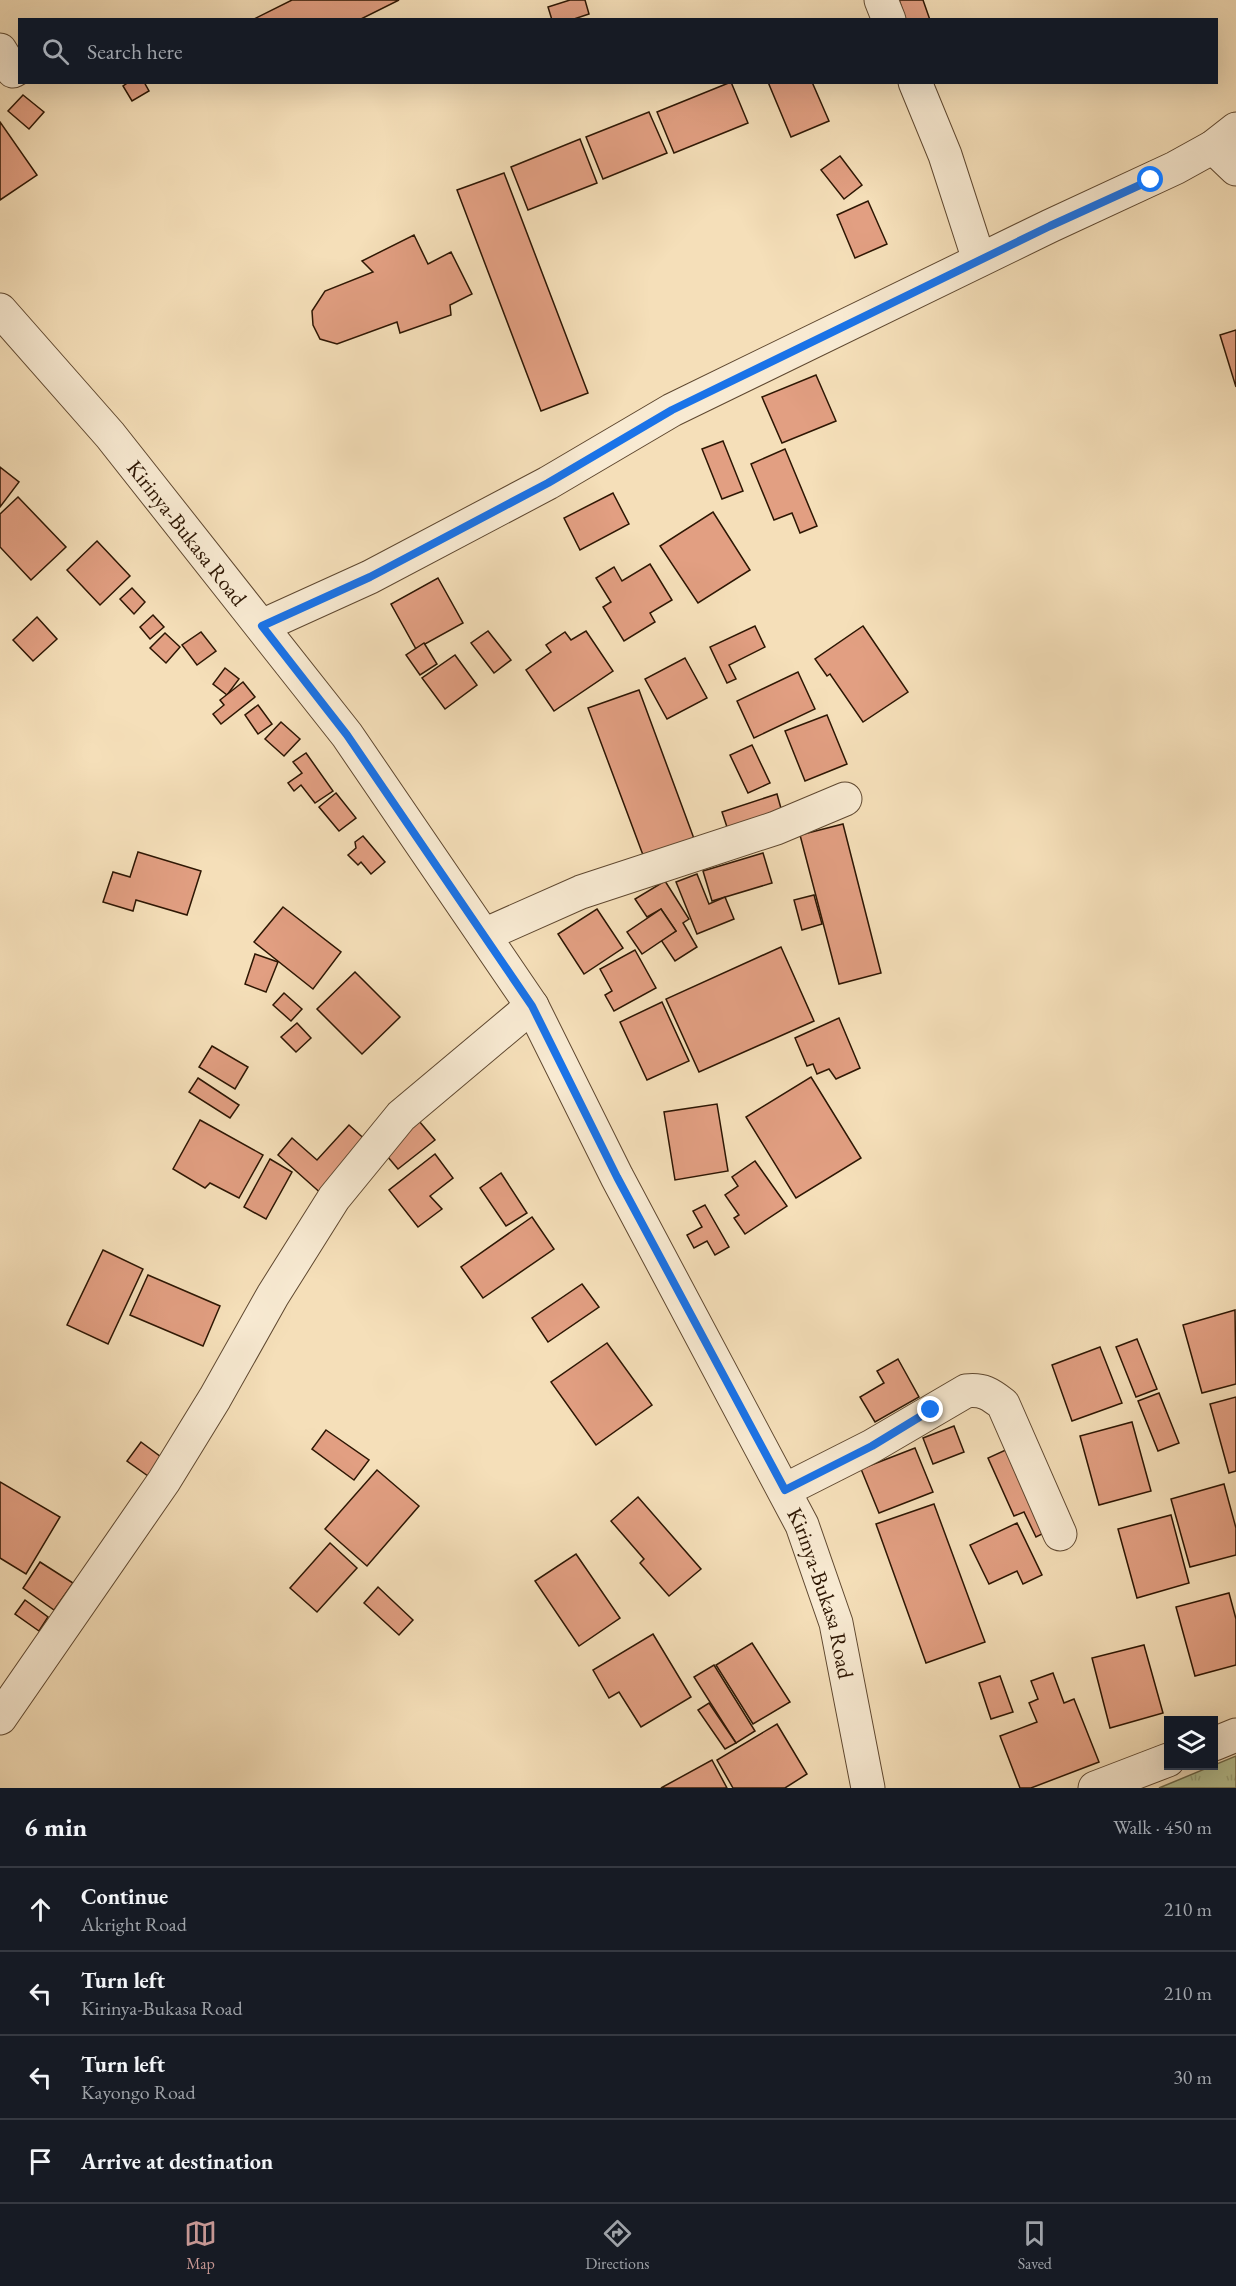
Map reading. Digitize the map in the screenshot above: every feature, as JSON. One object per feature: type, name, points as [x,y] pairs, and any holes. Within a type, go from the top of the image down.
[{"type":"street","points":[[880,0],[888,18]]},
{"type":"street","points":[[0,50],[13,72],[18,68]]},
{"type":"street","points":[[916,84],[945,155],[979,260]]},
{"type":"street","points":[[262,626],[370,577],[548,483],[672,410],[979,260],[1175,168],[1228,148]]},
{"type":"street","name":"Kirinya-Bukasa Road","points":[[0,310],[110,435],[347,735],[532,1006],[617,1177],[802,1525],[836,1623],[867,1788]]},
{"type":"street","points":[[484,935],[581,892],[776,828],[845,799]]},
{"type":"street","points":[[0,1718],[164,1481],[273,1295],[334,1198],[401,1116],[532,1006]]},
{"type":"street","points":[[785,1490],[872,1446],[966,1391],[977,1390],[987,1392],[1003,1404],[1060,1534]]},
{"type":"street","points":[[1218,1742],[1236,1735]]},
{"type":"street","points":[[1095,1788],[1164,1762]]},
{"type":"green space","points":[[1236,1756],[1236,1788],[1159,1788],[1202,1770],[1218,1770],[1218,1763]]},
{"type":"building","points":[[292,0],[399,0],[363,18],[256,18]]},
{"type":"building","points":[[570,0],[585,0],[589,14],[577,18],[551,18],[548,7]]},
{"type":"building","points":[[899,0],[923,0],[929,18],[905,18]]},
{"type":"building","points":[[145,84],[149,91],[132,101],[123,86]]},
{"type":"building","points":[[726,84],[732,84],[748,123],[674,153],[657,112]]},
{"type":"building","points":[[769,84],[813,84],[829,121],[791,137]]},
{"type":"building","points":[[23,95],[44,112],[29,129],[8,111]]},
{"type":"building","points":[[649,112],[667,153],[603,179],[586,137]]},
{"type":"building","points":[[0,122],[37,175],[0,200]]},
{"type":"building","points":[[580,139],[597,183],[528,210],[511,167]]},
{"type":"building","points":[[840,156],[862,185],[844,199],[821,170]]},
{"type":"building","points":[[504,173],[588,393],[541,411],[457,190]]},
{"type":"building","points":[[868,201],[887,244],[855,258],[837,215]]},
{"type":"building","points":[[414,235],[428,264],[451,252],[472,294],[450,305],[451,315],[400,333],[397,322],[337,344],[320,339],[313,325],[312,311],[325,291],[373,272],[362,261]]},
{"type":"building","points":[[1236,330],[1236,387],[1220,335]]},
{"type":"building","points":[[816,375],[836,421],[782,443],[762,397]]},
{"type":"building","points":[[723,441],[743,491],[722,499],[702,449]]},
{"type":"building","points":[[785,449],[817,526],[800,533],[792,513],[774,520],[751,464]]},
{"type":"building","points":[[0,467],[19,482],[0,507]]},
{"type":"building","points":[[613,493],[629,524],[580,550],[564,518]]},
{"type":"building","points":[[18,497],[66,547],[31,580],[0,547],[0,514]]},
{"type":"building","points":[[713,512],[750,570],[698,603],[660,546]]},
{"type":"building","points":[[97,541],[130,576],[100,605],[67,570]]},
{"type":"building","points":[[650,564],[672,600],[650,613],[655,622],[624,641],[603,607],[611,602],[596,578],[614,567],[622,581]]},
{"type":"building","points":[[438,578],[463,623],[416,649],[391,604]]},
{"type":"building","points":[[132,588],[145,602],[134,614],[120,599]]},
{"type":"building","points":[[153,615],[164,627],[150,639],[140,627]]},
{"type":"building","points":[[37,617],[57,639],[33,661],[13,640]]},
{"type":"building","points":[[755,626],[765,647],[729,665],[736,679],[727,683],[710,647]]},
{"type":"building","points":[[863,626],[908,692],[863,722],[830,674],[827,676],[815,659]]},
{"type":"building","points":[[488,631],[511,660],[494,673],[471,643]]},
{"type":"building","points":[[586,631],[613,671],[554,711],[526,670],[551,652],[546,645],[565,632],[571,640]]},
{"type":"building","points":[[201,632],[216,651],[197,665],[182,645]]},
{"type":"building","points":[[165,633],[180,647],[166,663],[150,648]]},
{"type":"building","points":[[424,643],[437,664],[420,675],[406,655]]},
{"type":"building","points":[[455,655],[477,685],[445,709],[422,678]]},
{"type":"building","points":[[685,658],[707,698],[667,719],[645,679]]},
{"type":"building","points":[[225,668],[239,679],[227,695],[213,684]]},
{"type":"building","points":[[798,672],[815,709],[754,738],[737,701]]},
{"type":"building","points":[[243,682],[255,697],[221,724],[213,714],[224,705],[220,700]]},
{"type":"building","points":[[639,690],[696,844],[646,863],[588,708]]},
{"type":"building","points":[[258,705],[272,724],[258,734],[245,715]]},
{"type":"building","points":[[827,715],[847,764],[805,781],[785,731]]},
{"type":"building","points":[[281,722],[300,739],[284,756],[265,739]]},
{"type":"building","points":[[752,745],[770,783],[748,793],[730,755]]},
{"type":"building","points":[[306,753],[333,791],[315,803],[301,785],[294,791],[288,783],[302,773],[293,762]]},
{"type":"building","points":[[336,793],[356,818],[339,831],[319,807]]},
{"type":"building","points":[[777,794],[782,812],[728,830],[722,812]]},
{"type":"building","points":[[843,824],[881,973],[839,984],[800,835]]},
{"type":"building","points":[[363,836],[385,862],[371,874],[361,862],[358,865],[348,855],[356,848],[355,842]]},
{"type":"building","points":[[138,852],[201,871],[187,915],[136,900],[133,911],[103,902],[113,872],[130,877]]},
{"type":"building","points":[[763,853],[772,883],[712,901],[703,871]]},
{"type":"building","points":[[697,874],[709,904],[725,897],[734,919],[697,934],[676,882]]},
{"type":"building","points":[[665,881],[689,919],[683,923],[697,947],[675,961],[661,940],[676,931],[661,909],[647,917],[635,899]]},
{"type":"building","points":[[814,895],[822,924],[802,930],[794,900]]},
{"type":"building","points":[[283,907],[341,952],[313,989],[254,942]]},
{"type":"building","points":[[597,909],[623,948],[584,974],[558,934]]},
{"type":"building","points":[[661,909],[676,931],[642,954],[627,932]]},
{"type":"building","points":[[781,947],[814,1021],[699,1072],[666,999]]},
{"type":"building","points":[[635,950],[656,988],[614,1011],[605,995],[612,991],[600,969]]},
{"type":"building","points":[[255,954],[278,962],[266,992],[245,984]]},
{"type":"building","points":[[355,972],[400,1017],[362,1054],[317,1009]]},
{"type":"building","points":[[284,993],[302,1009],[291,1021],[273,1005]]},
{"type":"building","points":[[662,1002],[689,1061],[647,1080],[620,1022]]},
{"type":"building","points":[[839,1018],[860,1068],[836,1079],[829,1069],[817,1074],[813,1064],[807,1066],[795,1038]]},
{"type":"building","points":[[297,1023],[311,1038],[296,1052],[281,1037]]},
{"type":"building","points":[[212,1046],[248,1067],[235,1089],[199,1067]]},
{"type":"building","points":[[811,1077],[861,1158],[796,1198],[746,1117]]},
{"type":"building","points":[[198,1078],[239,1105],[230,1118],[189,1092]]},
{"type":"building","points":[[717,1104],[728,1171],[675,1180],[664,1112]]},
{"type":"building","points":[[200,1120],[263,1155],[239,1198],[210,1183],[205,1188],[173,1169]]},
{"type":"building","points":[[419,1121],[435,1140],[398,1169],[382,1150]]},
{"type":"building","points":[[349,1125],[370,1144],[324,1196],[278,1155],[292,1138],[317,1160]]},
{"type":"building","points":[[435,1154],[453,1178],[430,1196],[442,1209],[418,1227],[389,1190]]},
{"type":"building","points":[[270,1159],[292,1172],[266,1219],[244,1207]]},
{"type":"building","points":[[755,1161],[787,1206],[745,1234],[734,1218],[739,1215],[725,1195],[738,1186],[732,1177]]},
{"type":"building","points":[[501,1173],[527,1213],[506,1226],[480,1188]]},
{"type":"building","points":[[705,1205],[729,1247],[715,1255],[707,1241],[694,1248],[687,1235],[702,1227],[693,1211]]},
{"type":"building","points":[[532,1217],[554,1249],[483,1298],[461,1267]]},
{"type":"building","points":[[103,1250],[143,1269],[108,1344],[67,1325]]},
{"type":"building","points":[[148,1275],[220,1306],[203,1346],[130,1315]]},
{"type":"building","points":[[582,1284],[599,1307],[548,1342],[532,1318]]},
{"type":"building","points":[[1235,1310],[1236,1384],[1202,1393],[1183,1325]]},
{"type":"building","points":[[1137,1339],[1157,1389],[1136,1397],[1116,1347]]},
{"type":"building","points":[[607,1343],[652,1405],[596,1445],[551,1382]]},
{"type":"building","points":[[1100,1347],[1122,1403],[1072,1421],[1052,1365]]},
{"type":"building","points":[[898,1359],[919,1397],[875,1422],[860,1397],[884,1383],[877,1371]]},
{"type":"building","points":[[1159,1393],[1179,1443],[1158,1451],[1138,1401]]},
{"type":"building","points":[[1236,1397],[1236,1471],[1229,1473],[1210,1404]]},
{"type":"building","points":[[1132,1422],[1151,1491],[1099,1505],[1080,1436]]},
{"type":"building","points":[[954,1426],[964,1452],[933,1464],[923,1438]]},
{"type":"building","points":[[326,1430],[369,1460],[354,1480],[312,1449]]},
{"type":"building","points":[[141,1442],[161,1457],[148,1476],[127,1461]]},
{"type":"building","points":[[915,1448],[933,1492],[879,1513],[861,1469]]},
{"type":"building","points":[[1010,1448],[1046,1532],[1036,1537],[1024,1512],[1014,1516],[988,1458]]},
{"type":"building","points":[[377,1470],[419,1506],[367,1566],[325,1529]]},
{"type":"building","points":[[0,1482],[60,1517],[26,1574],[0,1558]]},
{"type":"building","points":[[1224,1484],[1236,1528],[1236,1555],[1190,1567],[1171,1499]]},
{"type":"building","points":[[638,1497],[701,1569],[669,1596],[640,1563],[644,1559],[611,1521]]},
{"type":"building","points":[[934,1504],[985,1642],[926,1663],[876,1524]]},
{"type":"building","points":[[1171,1515],[1189,1583],[1137,1598],[1118,1529]]},
{"type":"building","points":[[1017,1523],[1042,1575],[1023,1584],[1017,1571],[989,1584],[970,1545]]},
{"type":"building","points":[[330,1543],[357,1568],[317,1612],[290,1588]]},
{"type":"building","points":[[576,1554],[620,1618],[579,1646],[535,1581]]},
{"type":"building","points":[[40,1562],[73,1583],[54,1610],[23,1588]]},
{"type":"building","points":[[378,1587],[413,1620],[399,1635],[364,1603]]},
{"type":"building","points":[[1229,1593],[1236,1619],[1236,1665],[1195,1676],[1176,1607]]},
{"type":"building","points":[[25,1600],[48,1617],[39,1631],[15,1614]]},
{"type":"building","points":[[653,1634],[691,1697],[641,1727],[619,1692],[609,1698],[593,1670]]},
{"type":"building","points":[[752,1643],[790,1702],[753,1724],[716,1665]]},
{"type":"building","points":[[1144,1645],[1163,1713],[1110,1728],[1092,1658]]},
{"type":"building","points":[[714,1665],[755,1731],[736,1743],[694,1677]]},
{"type":"building","points":[[1053,1673],[1064,1703],[1074,1699],[1099,1762],[1031,1788],[1020,1788],[1000,1736],[1037,1722],[1029,1703],[1038,1699],[1031,1681]]},
{"type":"building","points":[[1000,1676],[1013,1712],[991,1719],[979,1683]]},
{"type":"building","points":[[709,1703],[736,1743],[725,1749],[698,1710]]},
{"type":"building","points":[[777,1724],[807,1774],[785,1788],[733,1788],[717,1760]]},
{"type":"building","points":[[712,1760],[727,1788],[661,1788]]},
{"type":"route","points":[[931,1410],[872,1446],[785,1490],[617,1177],[532,1006],[347,735],[262,626],[370,577],[548,483],[672,410],[1050,226],[1151,180]]}]
